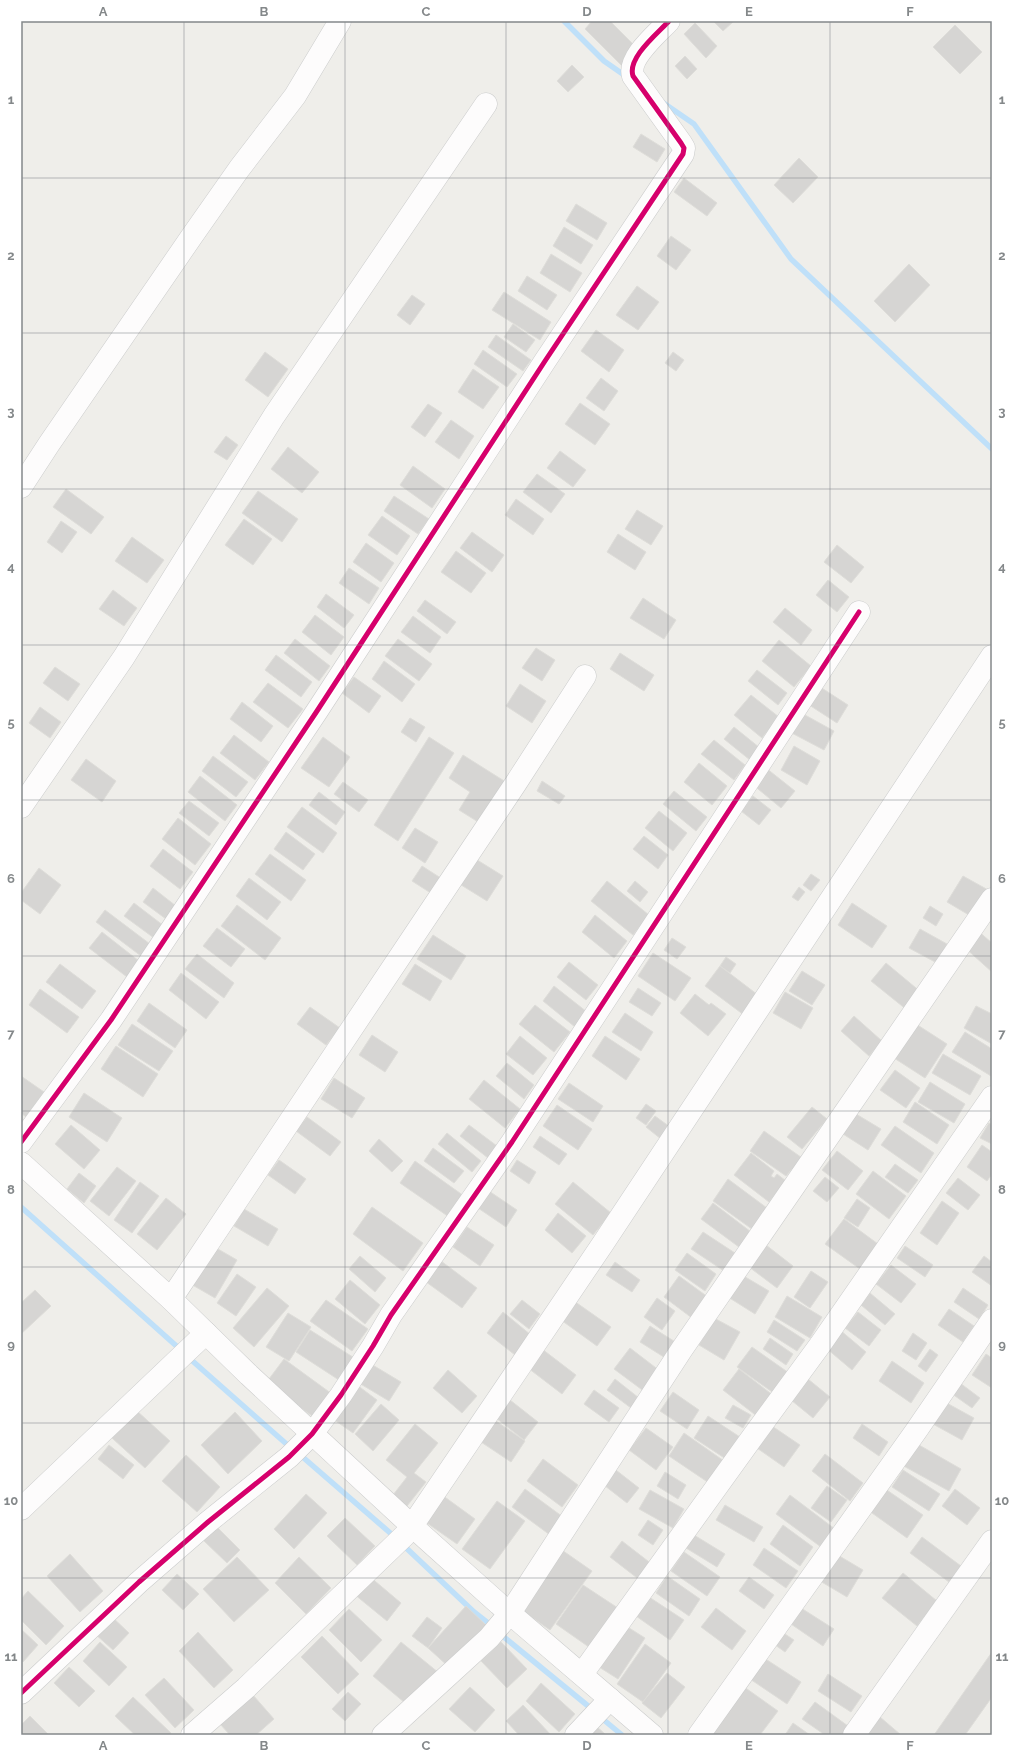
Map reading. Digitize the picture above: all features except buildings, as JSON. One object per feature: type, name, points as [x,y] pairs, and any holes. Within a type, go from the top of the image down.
[{"type":"street","points":[[21,487],[49,444],[239,169],[295,96],[340,21]]},
{"type":"street","points":[[21,1142],[116,1013],[322,704],[544,361],[683,154],[684,148],[681,143],[633,76],[632,72],[632,64],[639,53],[669,21]]},
{"type":"street","points":[[21,807],[124,657],[274,416],[486,104]]},
{"type":"street","points":[[21,1693],[145,1577],[208,1522],[301,1445],[341,1396],[391,1315],[512,1142],[859,612]]},
{"type":"street","points":[[192,1735],[246,1688],[404,1536],[607,1239],[992,656]]},
{"type":"street","points":[[171,1299],[516,783],[585,676]]},
{"type":"street","points":[[383,1735],[500,1625],[682,1349],[992,899]]},
{"type":"street","points":[[582,1674],[820,1345],[992,1097]]},
{"type":"street","points":[[21,1163],[171,1299],[200,1339],[301,1445],[404,1536],[500,1625],[582,1674],[606,1703],[652,1735]]},
{"type":"street","points":[[699,1735],[916,1431],[992,1320]]},
{"type":"street","points":[[21,1509],[200,1339]]},
{"type":"street","points":[[854,1735],[992,1541]]},
{"type":"street","points":[[582,1730],[606,1703]]},
{"type":"waterway","points":[[564,21],[604,61],[627,77]]},
{"type":"waterway","points":[[662,102],[694,124],[791,259],[992,449]]},
{"type":"waterway","points":[[21,1207],[182,1351]]},
{"type":"waterway","points":[[188,1357],[291,1448]]},
{"type":"waterway","points":[[298,1453],[396,1538]]},
{"type":"waterway","points":[[402,1544],[474,1612],[493,1627]]},
{"type":"waterway","points":[[499,1633],[593,1710]]},
{"type":"waterway","points":[[599,1716],[622,1735]]},
{"type":"cycle path","points":[[21,1142],[111,1020],[317,711],[545,361],[683,154],[684,148],[633,76],[632,69],[634,62],[644,47],[669,21]]},
{"type":"cycle path","points":[[21,1693],[139,1582],[208,1522],[289,1457],[312,1434],[341,1395],[391,1315],[512,1142],[859,612]]}]
